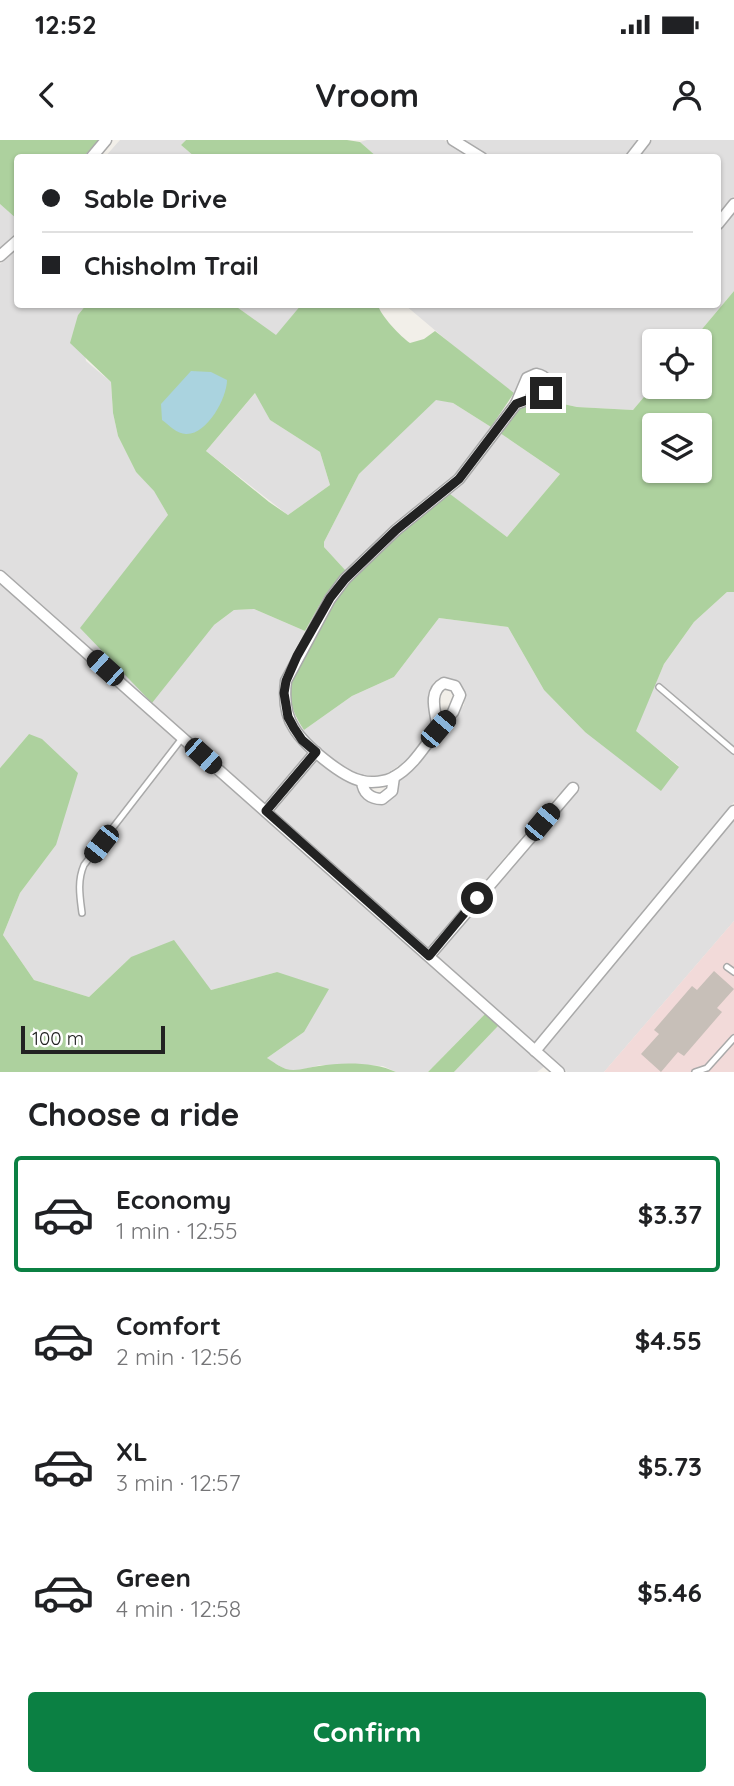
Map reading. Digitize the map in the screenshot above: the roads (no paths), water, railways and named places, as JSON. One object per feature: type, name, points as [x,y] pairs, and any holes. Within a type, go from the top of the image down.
[{"type":"street","points":[[94,154],[106,140]]},
{"type":"street","points":[[453,140],[476,154]]},
{"type":"street","points":[[634,154],[645,140]]},
{"type":"street","points":[[721,220],[734,204]]},
{"type":"street","points":[[0,256],[14,244]]},
{"type":"street","points":[[438,729],[411,763],[394,778],[374,782],[362,781],[339,769],[302,740],[288,717],[284,693],[286,681],[330,598],[345,579],[396,530],[459,479],[516,404]]},
{"type":"street","points":[[0,576],[559,1072]]},
{"type":"street","points":[[266,811],[316,752]]},
{"type":"street","points":[[362,781],[369,796],[382,799],[392,791],[394,778]]},
{"type":"street","points":[[429,956],[573,788]]},
{"type":"street","points":[[535,1051],[734,811]]},
{"type":"lane","points":[[659,687],[734,751]]},
{"type":"lane","points":[[82,913],[79,890],[84,865],[183,737]]},
{"type":"lane","points":[[727,967],[734,972]]},
{"type":"lane","points":[[695,1072],[707,1068],[734,1038]]},
{"type":"water","points":[[191,371],[211,372],[227,380],[226,388],[220,405],[208,422],[194,433],[183,434],[162,420],[161,404]]}]
